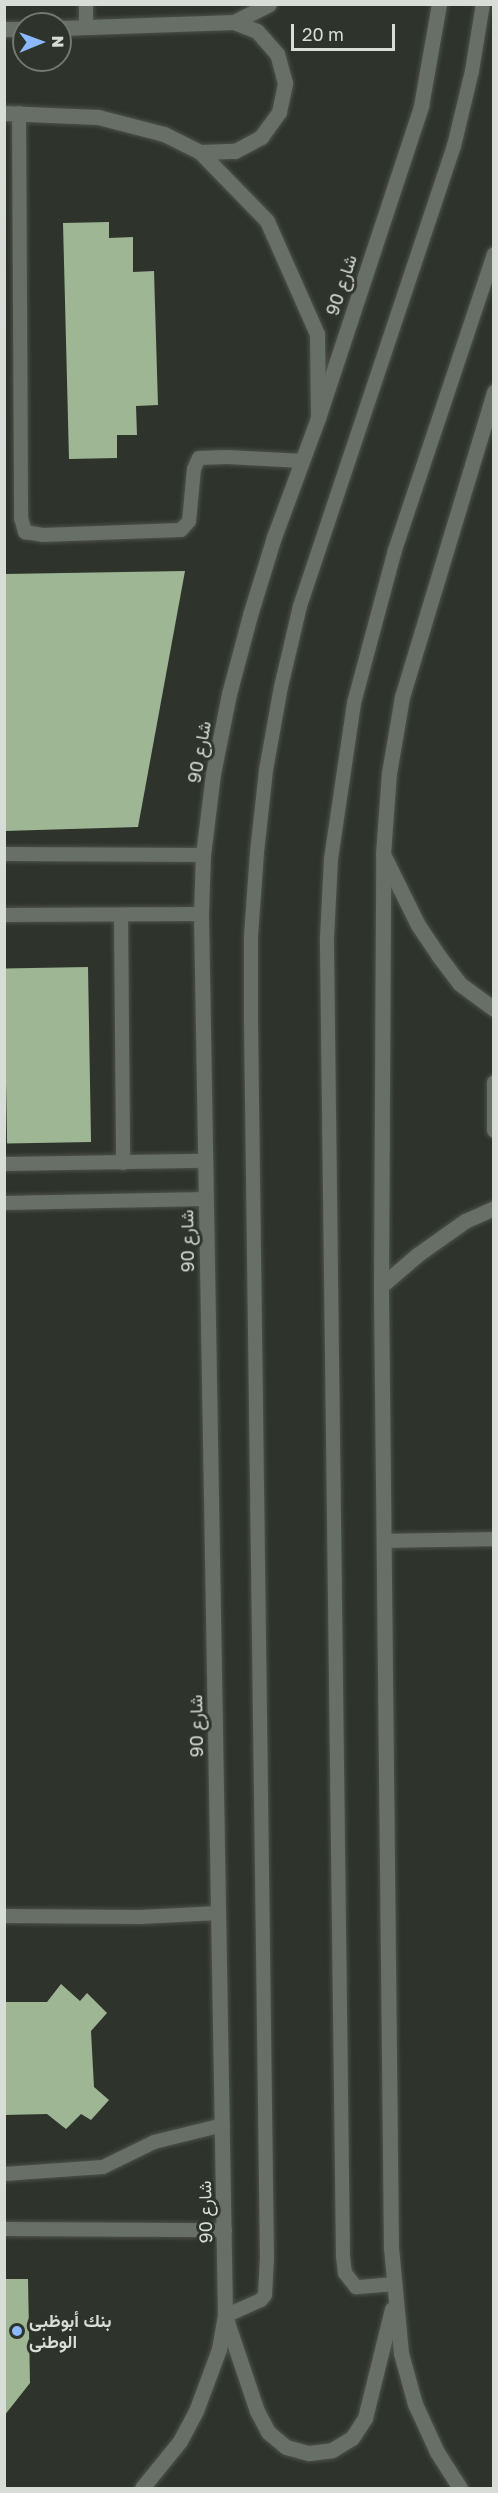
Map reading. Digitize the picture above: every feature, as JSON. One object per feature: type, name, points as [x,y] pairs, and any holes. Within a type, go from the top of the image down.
[{"type":"street","points":[[234,22],[269,4]]},
{"type":"street","name":"شارع 90","points":[[142,2488],[180,2441],[196,2411],[219,2349],[225,2316],[201,914],[203,855],[213,774],[232,683],[274,537],[318,418],[421,106],[439,4]]},
{"type":"street","points":[[72,28],[234,22],[257,31],[277,54],[285,83],[279,112],[261,137],[235,151],[200,152]]},
{"type":"street","points":[[12,113],[98,117],[164,134],[200,152],[267,221],[317,334],[318,418]]},
{"type":"street","points":[[460,2488],[437,2452],[416,2404],[401,2353],[391,2248],[381,1286],[383,854],[389,773],[402,697],[494,392]]},
{"type":"street","points":[[383,854],[418,925],[438,956],[460,984],[494,1009]]},
{"type":"street","points":[[494,1082],[494,1130]]},
{"type":"street","points":[[381,1286],[417,1255],[465,1221],[494,1208]]},
{"type":"street","points":[[225,2316],[257,2411],[268,2432],[286,2447],[309,2453],[332,2450],[352,2438],[365,2418],[395,2300]]},
{"type":"lane","points":[[86,4],[86,28]]},
{"type":"lane","points":[[225,2316],[261,2300],[265,2295],[267,2260],[251,1022],[251,936],[266,770],[281,687],[300,606],[454,146],[472,71],[483,4]]},
{"type":"lane","points":[[12,113],[21,518],[25,532],[43,535],[181,530],[189,521],[194,469],[199,458],[227,457],[303,461]]},
{"type":"lane","points":[[394,2284],[357,2287],[345,2273],[343,2256],[327,938],[331,859],[340,781],[354,703],[370,637],[395,550],[494,254]]},
{"type":"lane","points":[[4,854],[203,855]]},
{"type":"lane","points":[[4,915],[201,914]]},
{"type":"lane","points":[[122,915],[123,1163]]},
{"type":"lane","points":[[4,1164],[205,1161]]},
{"type":"lane","points":[[4,1203],[206,1199]]},
{"type":"lane","points":[[384,1541],[494,1539]]},
{"type":"lane","points":[[4,1916],[140,1917],[219,1913]]},
{"type":"lane","points":[[4,2174],[103,2167],[154,2142],[223,2125]]},
{"type":"lane","points":[[4,2229],[225,2230]]},
{"type":"building","points":[[109,222],[109,238],[133,237],[133,272],[154,271],[158,405],[136,406],[137,435],[117,435],[117,458],[69,459],[63,223]]},
{"type":"building","points":[[185,571],[138,827],[4,831],[4,574]]},
{"type":"building","points":[[88,967],[91,1142],[7,1143],[4,968]]},
{"type":"building","points":[[61,1984],[80,2001],[87,1993],[107,2013],[91,2031],[94,2087],[109,2100],[91,2120],[81,2114],[66,2129],[47,2114],[4,2115],[4,2002],[47,2002]]},
{"type":"building","name":"بنك أبوظبى الوطنى","points":[[4,2279],[28,2279],[30,2383],[4,2416]]},
{"type":"place","name":"بنك أبوظبى الوطنى","points":[[17,2331]]}]
